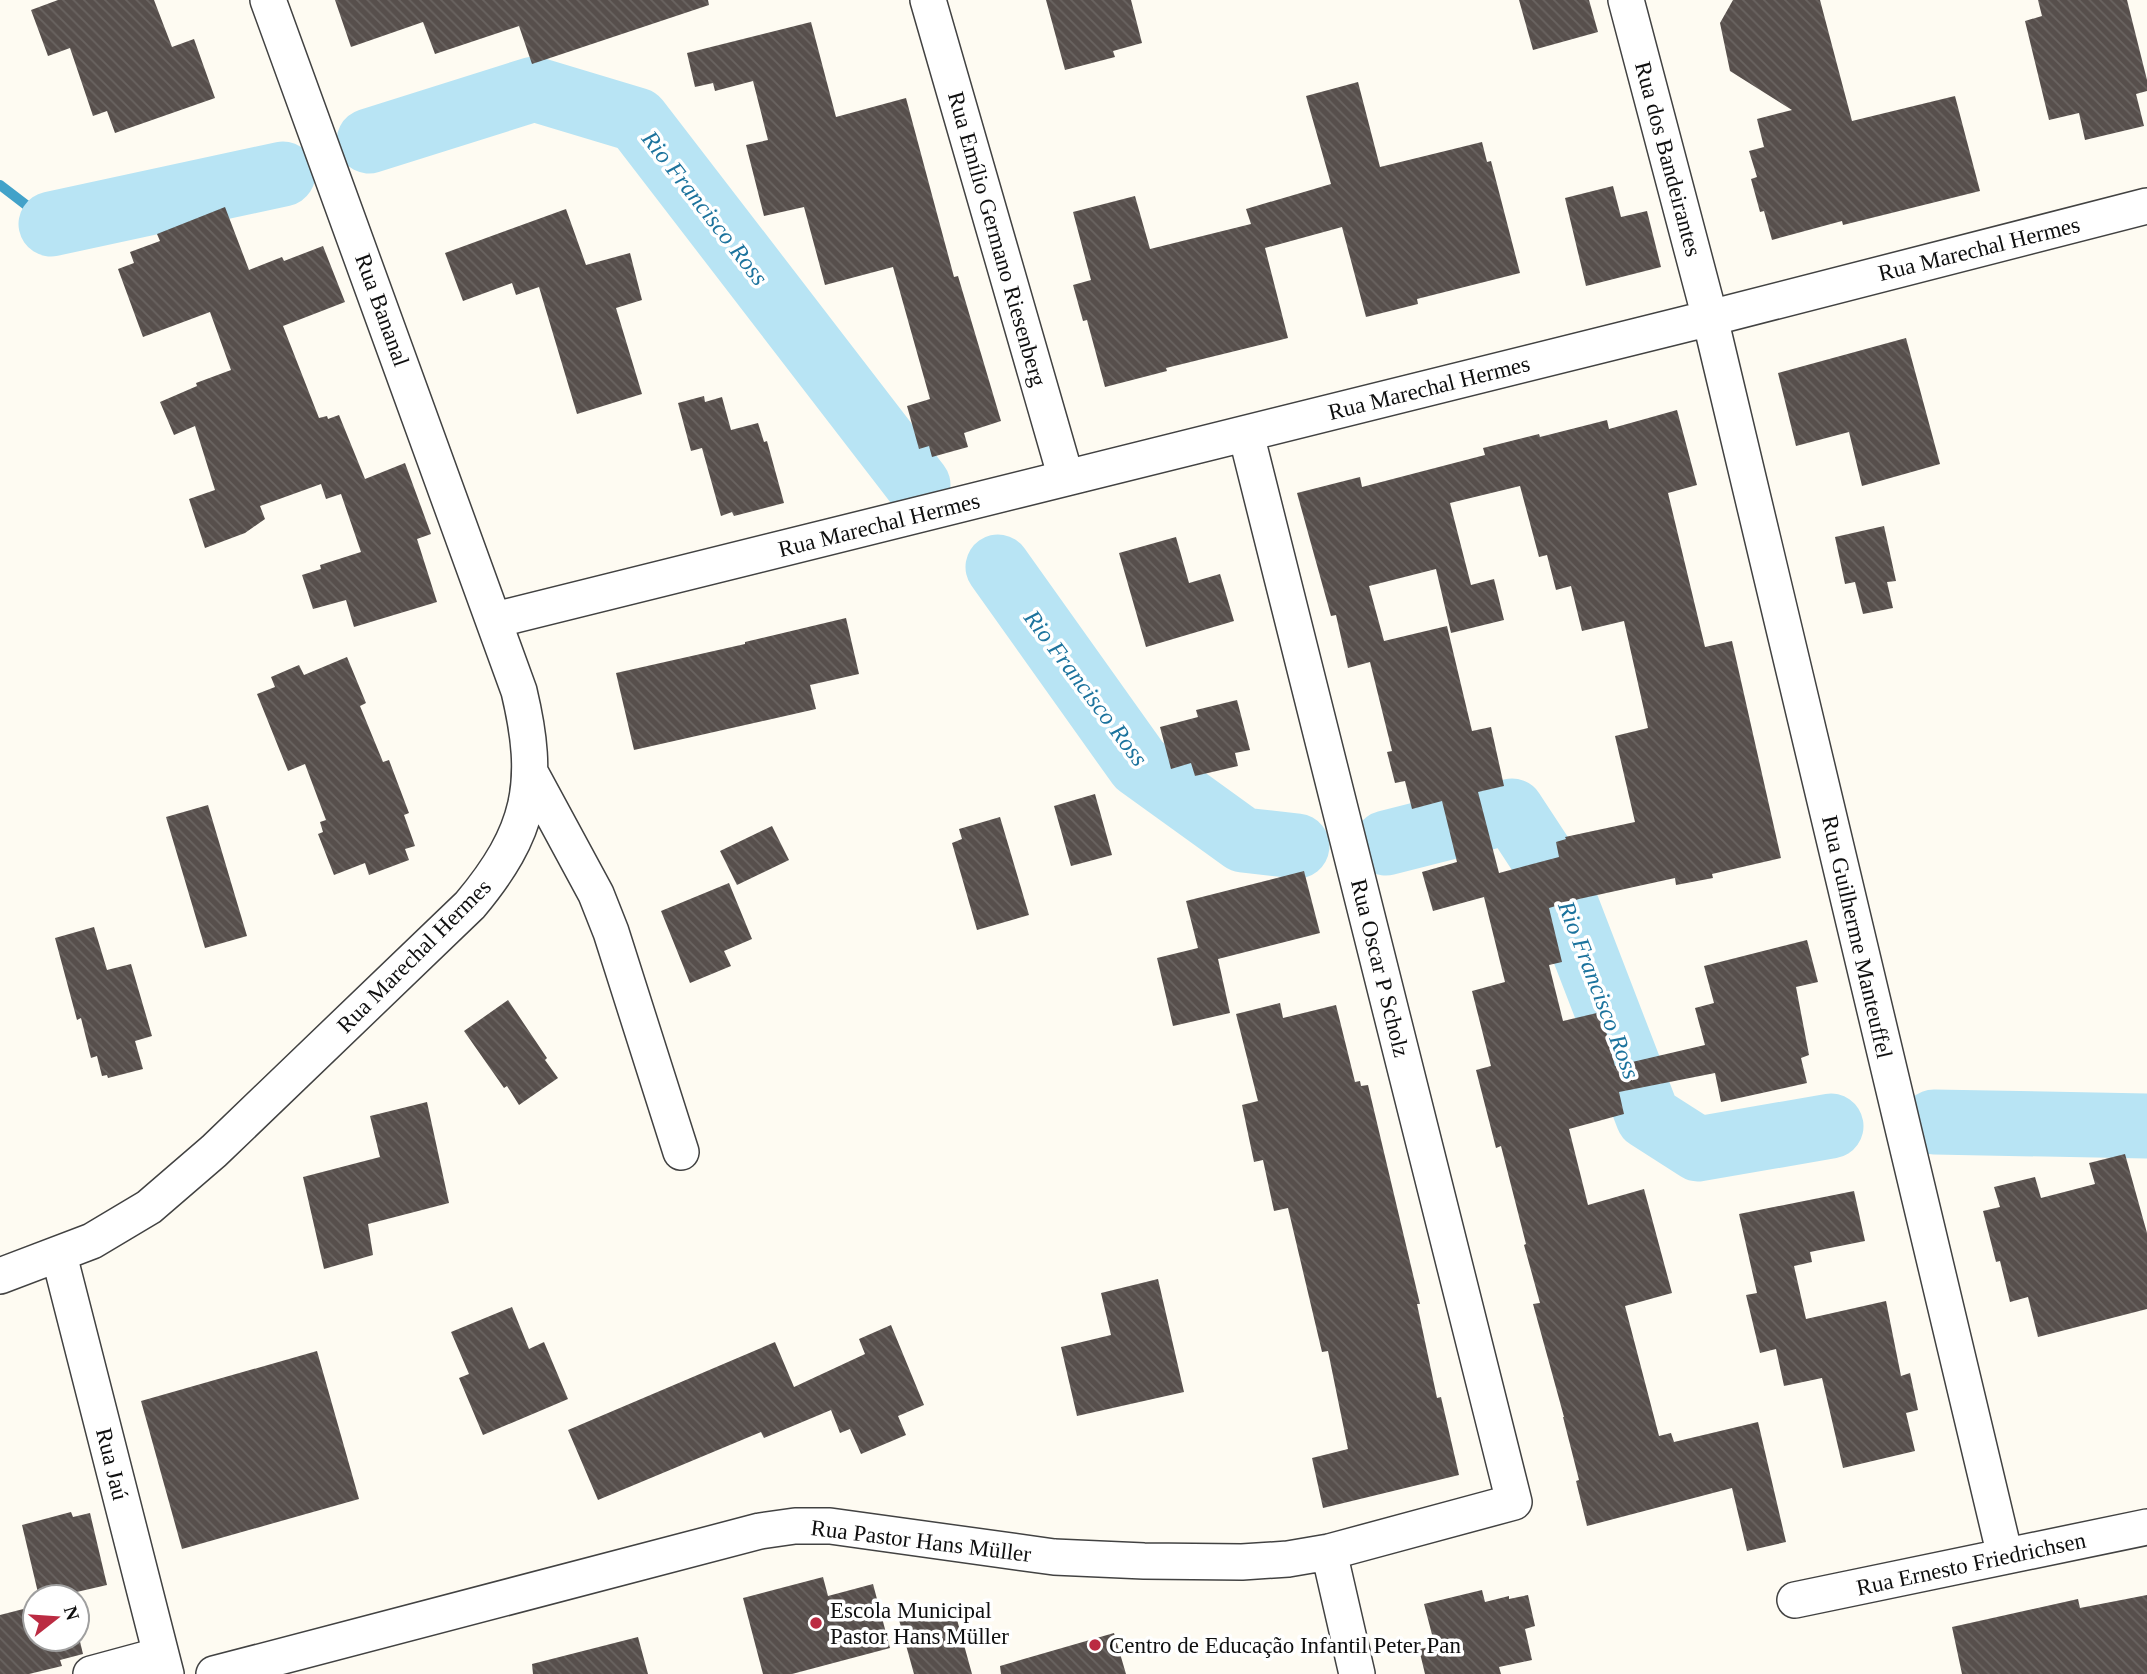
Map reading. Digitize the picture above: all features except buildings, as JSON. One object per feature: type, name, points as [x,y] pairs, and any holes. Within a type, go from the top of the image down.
[{"type":"street","name":"Rua Bananal","points":[[268,0],[495,620]]},
{"type":"street","name":"Rua Emílio Germano Riesenberg","points":[[928,0],[1066,478]]},
{"type":"street","name":"Rua dos Bandeirantes","points":[[1626,0],[1710,318]]},
{"type":"street","name":"Rua Marechal Hermes","points":[[0,1276],[59,1255],[118,1227],[149,1207],[177,1184],[470,905],[492,878],[508,855],[521,825],[530,772],[525,717],[495,620],[1710,318],[2147,205]]},
{"type":"street","name":"Rua Guilherme Manteuffel","points":[[1710,318],[2005,1556]]},
{"type":"street","name":"Rua Oscar P Scholz","points":[[1246,434],[1514,1502]]},
{"type":"street","points":[[530,772],[596,894],[611,932],[681,1152]]},
{"type":"street","name":"Rua Jaú","points":[[59,1255],[163,1665]]},
{"type":"street","name":"Rua Pastor Hans Müller","points":[[214,1674],[760,1531],[795,1526],[830,1526],[1054,1557],[1144,1562],[1242,1562],[1288,1559],[1329,1552],[1514,1502]]},
{"type":"street","name":"Rua Ernesto Friedrichsen","points":[[1796,1600],[2147,1527]]},
{"type":"street","points":[[1329,1552],[1357,1674]]},
{"type":"street","points":[[91,1674],[163,1665]]},
{"type":"waterway","name":"Rio Francisco Ross","points":[[369,141],[534,89],[637,120],[918,485]]},
{"type":"waterway","name":"Rio Francisco Ross","points":[[51,224],[283,174]]},
{"type":"waterway","points":[[0,185],[51,224]]},
{"type":"waterway","name":"Rio Francisco Ross","points":[[998,567],[1139,765],[1243,840],[1297,846]]},
{"type":"waterway","name":"Rio Francisco Ross","points":[[1386,843],[1512,811],[1556,878],[1648,1117],[1698,1149],[1831,1126]]},
{"type":"waterway","name":"Rio Francisco Ross","points":[[1934,1122],[2147,1126]]},
{"type":"place","name":"Escola Municipal Pastor Hans Müller","points":[[816,1623]]},
{"type":"place","name":"Centro de Educação Infantil Peter Pan","points":[[1095,1645]]}]
